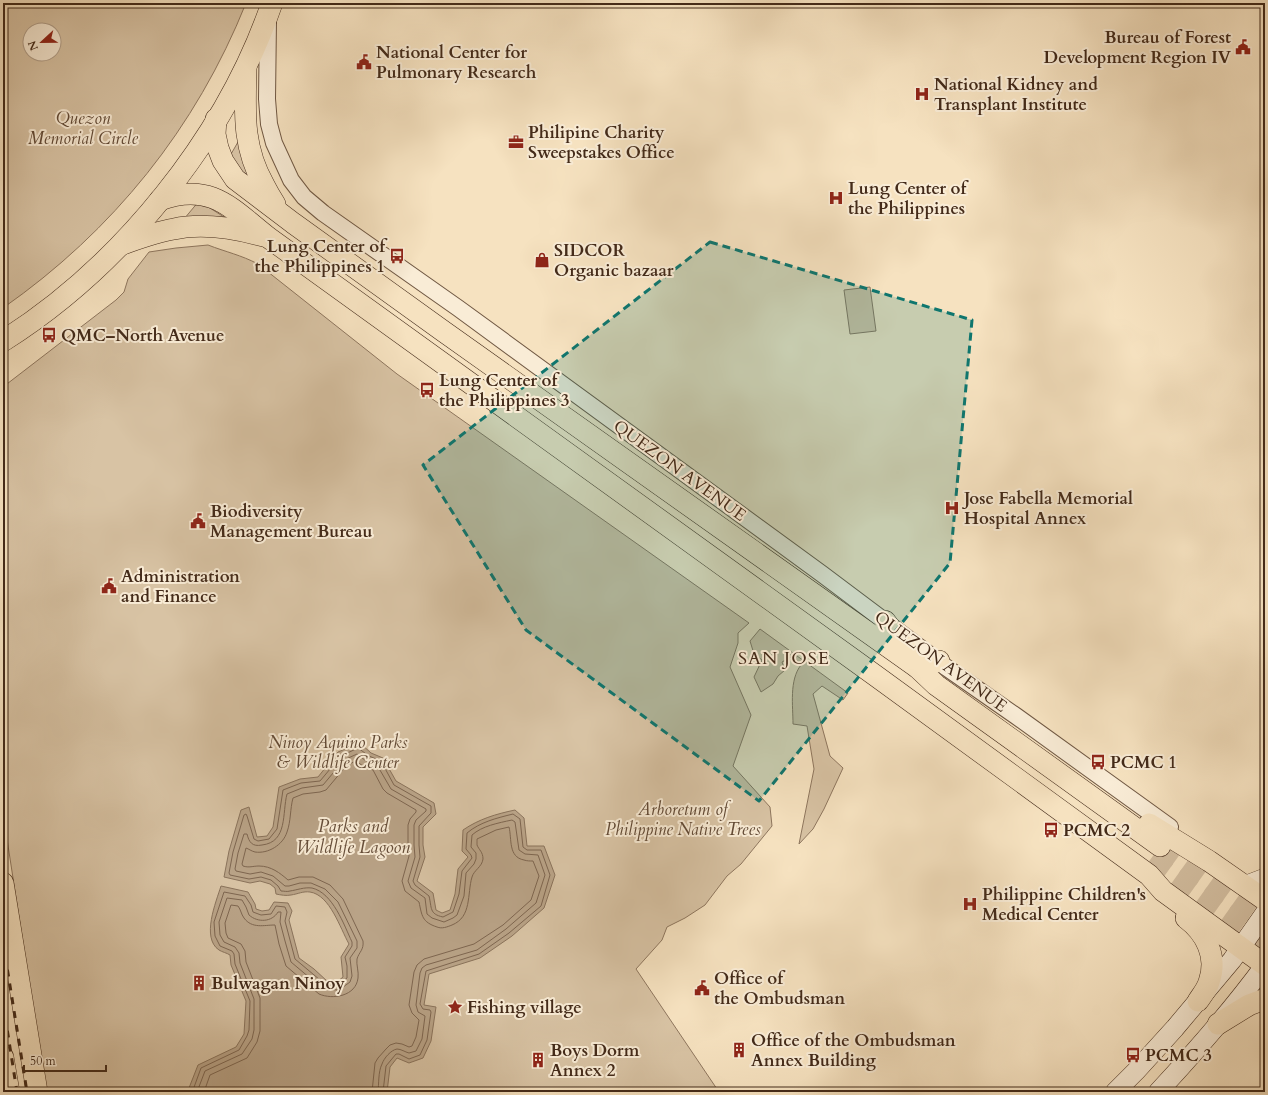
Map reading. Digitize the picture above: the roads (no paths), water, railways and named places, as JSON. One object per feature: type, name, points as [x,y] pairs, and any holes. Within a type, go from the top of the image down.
[{"type":"main road","points":[[3,342],[42,315],[67,294],[120,245],[160,200],[189,162],[216,119],[247,64],[270,8]]},
{"type":"main road","name":"QUEZON AVENUE","points":[[247,64],[245,119],[250,153],[260,178],[274,202],[293,223]]},
{"type":"main road","name":"QUEZON AVENUE","points":[[216,119],[215,134],[218,148],[223,161],[235,179],[449,336],[918,668],[936,685],[1155,853],[931,703],[876,676]]},
{"type":"main road","points":[[221,200],[219,195],[222,185],[235,179]]},
{"type":"main road","name":"QUEZON AVENUE","points":[[160,200],[173,195],[186,193],[200,194],[221,200],[269,238],[1149,875],[1163,891],[1265,965]]},
{"type":"main road","name":"QUEZON AVENUE","points":[[120,245],[147,235],[175,228],[203,226],[236,230],[269,238]]},
{"type":"main road","points":[[885,621],[918,668],[939,661]]},
{"type":"main road","name":"QUEZON AVENUE","points":[[918,668],[942,679],[1157,829],[1209,861],[1265,900]]},
{"type":"main road","name":"QUEZON AVENUE","points":[[876,676],[917,721],[1140,885],[1163,891]]},
{"type":"main road","points":[[1244,886],[1265,878]]},
{"type":"main road","points":[[3,884],[37,1092]]},
{"type":"main road","points":[[1140,885],[1196,926],[1208,944],[1212,959],[1212,971],[1209,982],[1198,1001]]},
{"type":"main road","points":[[1115,1092],[1136,1071],[1198,1001],[1232,960],[1265,913]]},
{"type":"main road","points":[[1136,1071],[1158,1092],[1218,1024],[1265,965]]},
{"type":"main road","points":[[1218,1024],[1246,1007],[1265,999]]},
{"type":"main road","points":[[3,1057],[9,1092]]},
{"type":"street","name":"QUEZON AVENUE","points":[[270,8],[267,99],[269,124],[274,143],[291,180],[304,197],[323,213],[458,308],[947,668],[1167,825],[1209,861]]},
{"type":"water","name":"Parks and Wildlife Lagoon","points":[[360,743],[371,753],[383,758],[396,781],[434,803],[436,814],[423,827],[425,857],[417,881],[433,893],[436,910],[442,913],[450,910],[455,894],[458,869],[468,857],[462,851],[463,830],[488,817],[515,810],[524,818],[527,846],[544,846],[555,875],[544,908],[512,936],[480,958],[429,974],[424,1005],[436,1007],[431,1041],[423,1058],[409,1063],[397,1058],[390,1067],[387,1092],[181,1092],[189,1088],[198,1065],[236,1047],[244,1034],[246,1001],[231,965],[230,955],[219,950],[211,937],[211,920],[221,886],[248,892],[255,904],[256,909],[262,911],[269,910],[274,902],[288,903],[292,911],[289,920],[299,958],[327,981],[337,982],[343,977],[341,957],[349,944],[334,913],[323,899],[317,894],[310,892],[303,892],[294,895],[276,894],[275,888],[270,884],[260,881],[250,883],[224,877],[229,851],[241,810],[249,807],[257,837],[267,836],[273,827],[279,787],[300,779],[318,777],[338,752]]},
{"type":"tunnel","points":[[1160,846],[1265,921]]},
{"type":"tunnel","points":[[1150,860],[1265,942]]},
{"type":"railway","points":[[3,942],[27,1092]]},
{"type":"railway","points":[[3,1003],[17,1092]]},
{"type":"place","name":"Bureau of Forest Development Region IV","points":[[1243,47]]},
{"type":"place","name":"National Center for Pulmonary Research","points":[[364,62]]},
{"type":"place","name":"National Kidney and Transplant Institute","points":[[922,94]]},
{"type":"place","name":"Philipine Charity Sweepstakes Office","points":[[516,142]]},
{"type":"place","name":"Lung Center of the Philippines","points":[[836,198]]},
{"type":"place","name":"Lung Center of the Philippines 1","points":[[397,256]]},
{"type":"place","name":"SIDCOR Organic bazaar","points":[[542,260]]},
{"type":"place","name":"QMC–North Avenue","points":[[49,335]]},
{"type":"place","name":"Lung Center of the Philippines 3","points":[[427,390]]},
{"type":"place","name":"Jose Fabella Memorial Hospital Annex","points":[[952,508]]},
{"type":"place","name":"Biodiversity Management Bureau","points":[[198,521]]},
{"type":"place","name":"Administration and Finance","points":[[109,586]]},
{"type":"place","name":"PCMC 1","points":[[1098,762]]},
{"type":"place","name":"PCMC 2","points":[[1051,830]]},
{"type":"place","name":"Philippine Children's Medical Center","points":[[970,904]]},
{"type":"place","name":"Bulwagan Ninoy","points":[[199,983]]},
{"type":"place","name":"Office of the Ombudsman","points":[[702,988]]},
{"type":"place","name":"Fishing village","points":[[455,1007]]},
{"type":"place","name":"Office of the Ombudsman Annex Building","points":[[739,1050]]},
{"type":"place","name":"PCMC 3","points":[[1133,1055]]},
{"type":"place","name":"Boys Dorm Annex 2","points":[[538,1060]]},
{"type":"district","name":"SAN JOSE","points":[[784,658]]},
{"type":"park label","name":"Quezon Memorial Circle","points":[[83,128]]},
{"type":"park label","name":"Ninoy Aquino Parks & Wildlife Center","points":[[338,752]]},
{"type":"park label","name":"Arboretum of Philippine Native Trees","points":[[683,819]]}]
